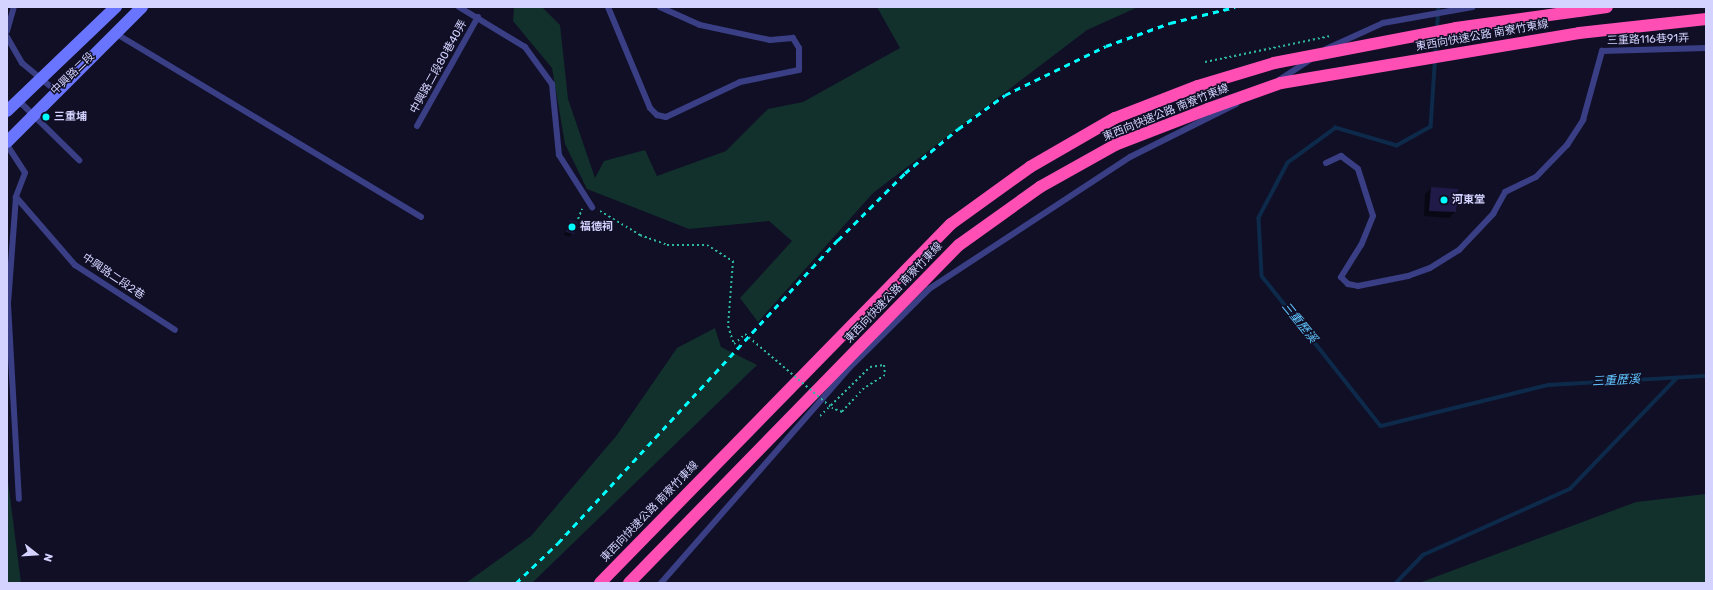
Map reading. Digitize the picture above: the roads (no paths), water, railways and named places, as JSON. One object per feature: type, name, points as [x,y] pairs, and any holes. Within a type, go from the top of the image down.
[{"type":"highway","name":"東西向快速公路 南寮竹東線","points":[[600,583],[951,224],[1030,167],[1115,118],[1198,86],[1274,63],[1456,28],[1607,7]]},
{"type":"highway","name":"東西向快速公路 南寮竹東線","points":[[630,583],[959,245],[1040,187],[1116,144],[1281,83],[1579,33],[1706,19]]},
{"type":"main road","name":"中興路二段","points":[[7,111],[116,7]]},
{"type":"main road","name":"中興路二段","points":[[7,143],[56,91],[142,7]]},
{"type":"lane","points":[[7,31],[14,7]]},
{"type":"lane","points":[[459,7],[478,17],[525,47],[552,84],[559,155],[592,207]]},
{"type":"lane","points":[[608,7],[650,108],[657,115],[666,117],[740,82],[799,70],[799,48],[793,38],[770,40],[700,25],[660,7]]},
{"type":"lane","points":[[661,583],[849,368],[929,289],[1130,157],[1271,85],[1326,49],[1383,23],[1405,21],[1465,7],[1473,7]]},
{"type":"lane","name":"中興路二段80巷40弄","points":[[417,126],[478,17]]},
{"type":"lane","points":[[115,33],[421,217]]},
{"type":"lane","points":[[7,37],[22,63],[56,91]]},
{"type":"lane","name":"三重路116巷91弄","points":[[1326,163],[1341,156],[1358,169],[1373,216],[1361,245],[1341,277],[1348,284],[1358,286],[1408,276],[1430,268],[1459,250],[1493,214],[1505,192],[1536,177],[1568,145],[1583,120],[1602,51],[1706,48]]},
{"type":"lane","points":[[18,100],[79,160]]},
{"type":"lane","points":[[7,143],[24,173],[16,197],[8,304],[19,499]]},
{"type":"lane","name":"中興路二段2巷","points":[[16,197],[75,265],[175,330]]},
{"type":"waterway","name":"三重歷溪","points":[[1439,7],[1431,127],[1397,146],[1336,128],[1288,163],[1259,218],[1262,276],[1381,426],[1548,385],[1706,376]]},
{"type":"waterway","points":[[1396,583],[1423,555],[1570,489],[1677,378]]},
{"type":"railway","points":[[516,583],[558,543],[838,240],[905,173],[958,129],[1005,95],[1106,46],[1170,23],[1235,7]]},
{"type":"place","name":"三重埔","points":[[46,117]]},
{"type":"place","name":"河東堂","points":[[1444,200]]},
{"type":"place","name":"福德祠","points":[[572,227]]}]
